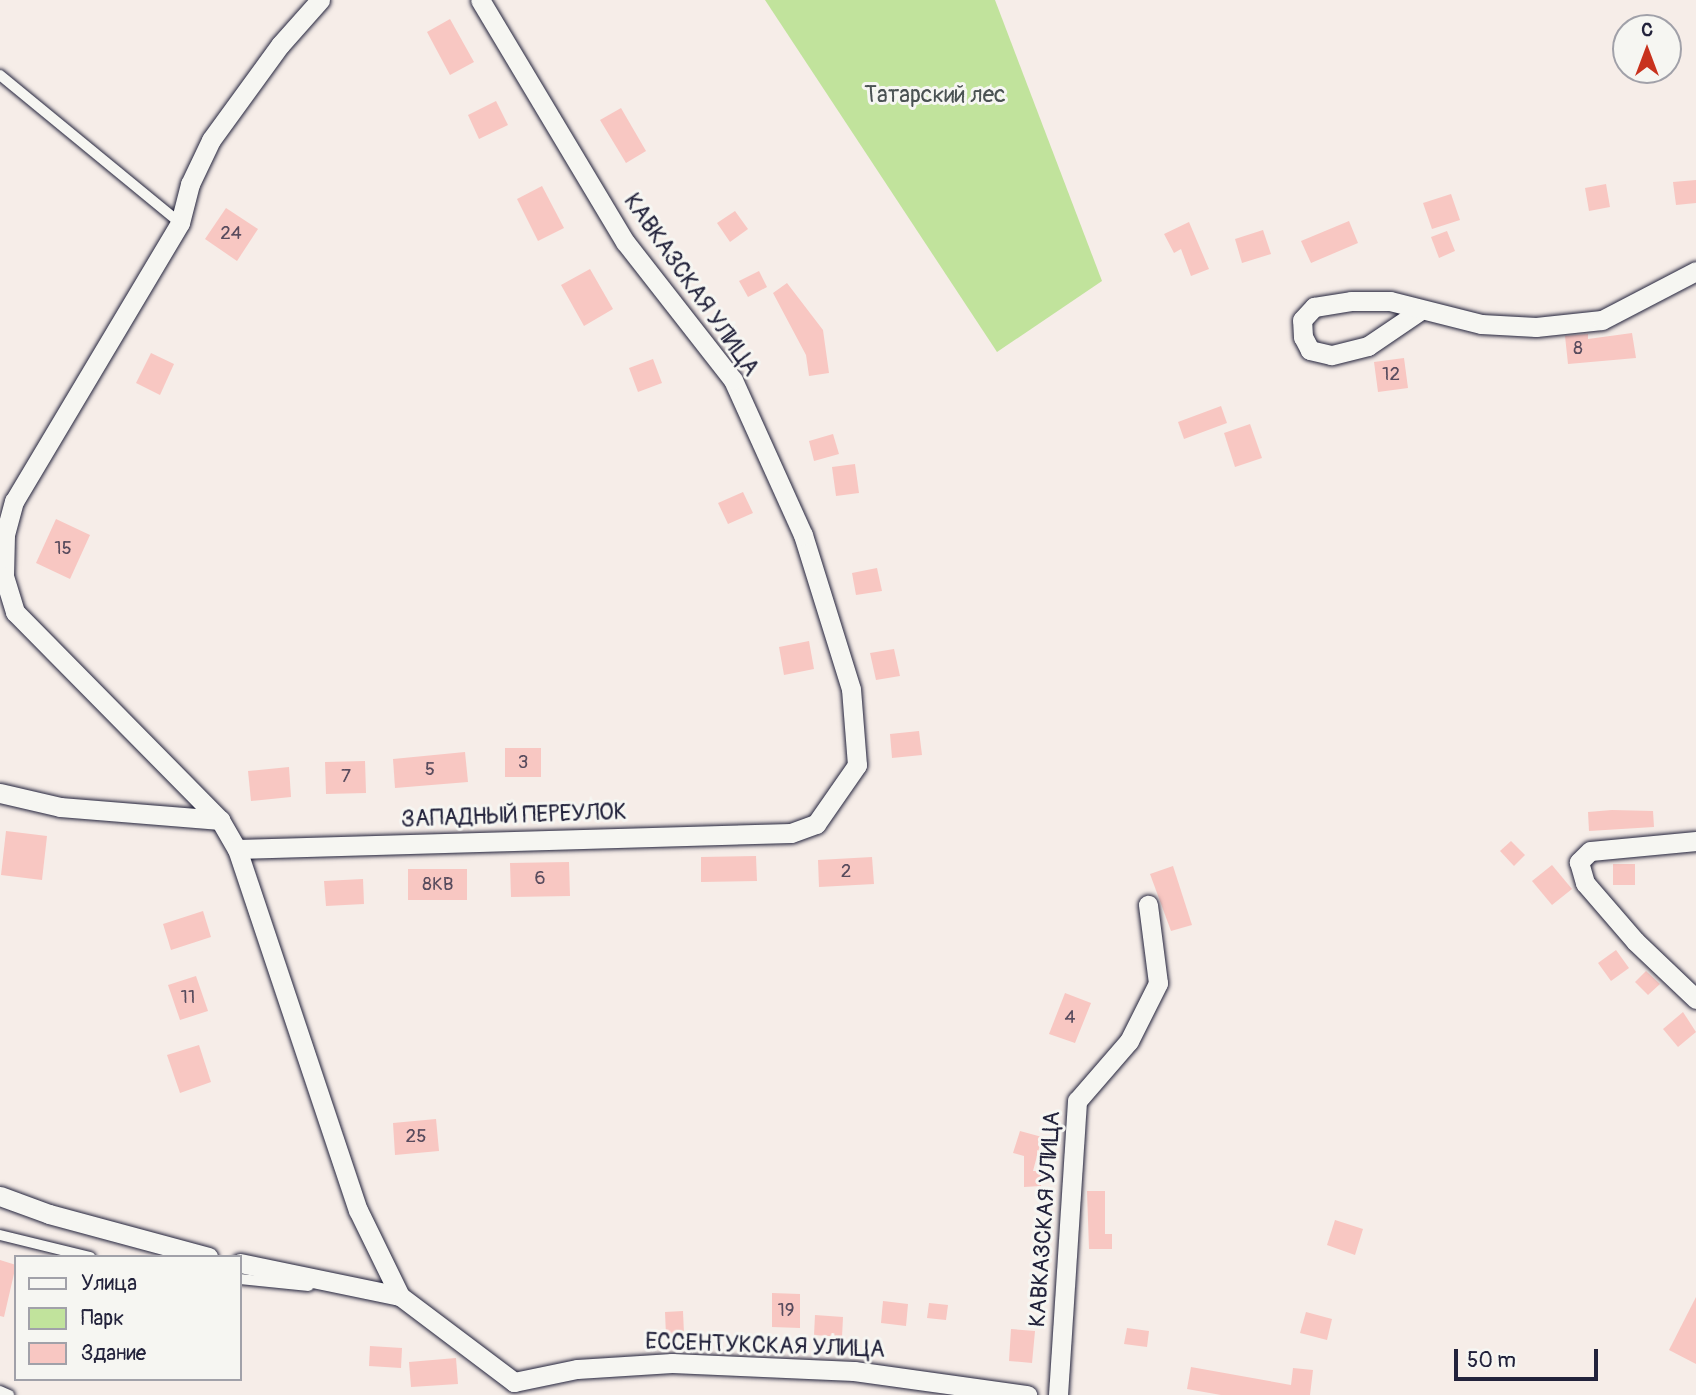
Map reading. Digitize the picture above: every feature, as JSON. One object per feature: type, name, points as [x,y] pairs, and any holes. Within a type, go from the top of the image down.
[{"type":"street","points":[[320,0],[280,45],[211,140],[190,184],[180,223],[14,501],[5,536],[4,576],[8,610],[220,820],[237,849],[358,1210],[400,1296]]},
{"type":"street","name":"КАВКАЗСКАЯ УЛИЦА","points":[[480,0],[625,242],[733,380],[803,535],[851,689],[857,765],[816,824],[791,833]]},
{"type":"street","points":[[1421,310],[1368,346],[1331,355],[1310,350],[1303,337],[1302,320],[1314,307],[1390,301],[1481,324],[1536,327],[1602,320],[1696,271]]},
{"type":"street","points":[[0,793],[60,807],[220,820]]},
{"type":"street","name":"ЗАПАДНЫЙ ПЕРЕУЛОК","points":[[237,849],[791,833]]},
{"type":"street","points":[[1696,841],[1590,851],[1579,862],[1585,883],[1635,941],[1696,999]]},
{"type":"street","name":"КАВКАЗСКАЯ УЛИЦА","points":[[1058,1395],[1077,1101],[1129,1041],[1158,983],[1149,905]]},
{"type":"street","points":[[0,1196],[49,1214],[201,1255]]},
{"type":"street","name":"ЕССЕНТУКСКАЯ УЛИЦА","points":[[242,1263],[400,1296],[512,1389],[577,1369],[672,1363],[854,1371],[1027,1395]]},
{"type":"lane","points":[[0,75],[180,223]]},
{"type":"lane","points":[[0,1235],[82,1255]]},
{"type":"lane","points":[[242,1279],[327,1288],[345,1284]]},
{"type":"lane","points":[[0,1391],[9,1395]]},
{"type":"green space","name":"Татарский лес","points":[[765,0],[995,0],[1102,281],[997,352]]},
{"type":"building","points":[[450,19],[474,62],[450,75],[427,32]]},
{"type":"building","points":[[496,101],[508,125],[479,139],[468,115]]},
{"type":"building","points":[[621,108],[646,151],[626,163],[600,120]]},
{"type":"building","points":[[1696,180],[1696,203],[1676,205],[1673,182]]},
{"type":"building","points":[[1606,184],[1610,207],[1589,211],[1585,188]]},
{"type":"building","points":[[542,186],[564,228],[538,241],[517,199]]},
{"type":"building","points":[[1451,194],[1460,220],[1432,229],[1423,203]]},
{"type":"building","points":[[226,208],[258,229],[237,261],[205,239]]},
{"type":"building","points":[[735,211],[748,229],[730,242],[717,223]]},
{"type":"building","points":[[1349,221],[1358,243],[1311,263],[1301,241]]},
{"type":"building","points":[[1189,222],[1209,269],[1191,276],[1181,249],[1174,253],[1164,234]]},
{"type":"building","points":[[1263,230],[1271,254],[1242,263],[1235,239]]},
{"type":"building","points":[[1447,231],[1455,251],[1439,258],[1431,237]]},
{"type":"building","points":[[590,269],[613,309],[584,326],[561,285]]},
{"type":"building","points":[[759,271],[767,287],[748,297],[739,281]]},
{"type":"building","points":[[787,283],[823,330],[829,373],[809,376],[806,355],[773,293]]},
{"type":"building","points":[[1632,333],[1636,358],[1568,364],[1565,336],[1588,334],[1588,339]]},
{"type":"building","points":[[151,353],[174,364],[160,395],[136,383]]},
{"type":"building","points":[[1404,358],[1408,388],[1378,392],[1374,362]]},
{"type":"building","points":[[653,359],[662,383],[638,392],[629,368]]},
{"type":"building","points":[[1221,406],[1227,423],[1184,439],[1178,422]]},
{"type":"building","points":[[1250,424],[1262,458],[1235,467],[1224,433]]},
{"type":"building","points":[[833,434],[839,454],[814,461],[809,441]]},
{"type":"building","points":[[855,464],[859,493],[836,496],[832,467]]},
{"type":"building","points":[[743,492],[753,513],[728,524],[718,503]]},
{"type":"building","points":[[56,519],[90,535],[70,579],[36,563]]},
{"type":"building","points":[[877,568],[882,591],[856,595],[852,573]]},
{"type":"building","points":[[809,641],[814,669],[784,675],[779,647]]},
{"type":"building","points":[[894,649],[900,676],[876,680],[870,653]]},
{"type":"building","points":[[919,731],[922,755],[892,758],[890,734]]},
{"type":"building","points":[[505,748],[541,748],[541,777],[505,777]]},
{"type":"building","points":[[465,752],[468,782],[395,788],[393,759]]},
{"type":"building","points":[[365,761],[366,793],[326,794],[325,762]]},
{"type":"building","points":[[289,767],[291,797],[251,801],[248,771]]},
{"type":"building","points":[[1653,811],[1654,827],[1589,831],[1588,812]]},
{"type":"building","points":[[6,831],[47,836],[42,880],[1,875]]},
{"type":"building","points":[[1511,841],[1525,855],[1514,866],[1500,851]]},
{"type":"building","points":[[756,856],[757,881],[701,882],[701,857]]},
{"type":"building","points":[[872,857],[874,884],[819,887],[818,860]]},
{"type":"building","points":[[569,862],[570,896],[511,897],[510,863]]},
{"type":"building","points":[[1613,864],[1635,864],[1635,885],[1613,885]]},
{"type":"building","points":[[1552,865],[1572,889],[1552,905],[1532,881]]},
{"type":"building","points":[[1173,866],[1192,925],[1171,931],[1150,874]]},
{"type":"building","points":[[408,869],[467,869],[467,900],[408,900]]},
{"type":"building","points":[[363,879],[364,904],[326,906],[324,881]]},
{"type":"building","points":[[203,911],[211,937],[171,950],[163,924]]},
{"type":"building","points":[[1616,950],[1629,968],[1611,981],[1598,963]]},
{"type":"building","points":[[1646,971],[1660,984],[1648,995],[1635,982]]},
{"type":"building","points":[[196,976],[208,1011],[180,1020],[168,985]]},
{"type":"building","points":[[1065,993],[1091,1003],[1075,1043],[1049,1034]]},
{"type":"building","points":[[1683,1012],[1696,1032],[1678,1047],[1663,1029]]},
{"type":"building","points":[[199,1045],[211,1082],[180,1093],[167,1055]]},
{"type":"building","points":[[436,1119],[439,1151],[395,1155],[393,1123]]},
{"type":"building","points":[[1020,1131],[1042,1137],[1033,1171],[1041,1171],[1041,1186],[1024,1187],[1024,1156],[1013,1153]]},
{"type":"building","points":[[1087,1191],[1105,1191],[1105,1234],[1112,1234],[1112,1249],[1089,1249]]},
{"type":"building","points":[[1335,1220],[1363,1229],[1355,1255],[1327,1245]]},
{"type":"building","points":[[0,1260],[14,1264],[14,1274],[4,1317],[0,1316]]},
{"type":"building","points":[[772,1293],[800,1294],[800,1328],[772,1327]]},
{"type":"building","points":[[1696,1297],[1696,1364],[1669,1350]]},
{"type":"building","points":[[883,1301],[908,1304],[906,1326],[881,1323]]},
{"type":"building","points":[[929,1303],[948,1305],[946,1320],[927,1318]]},
{"type":"building","points":[[683,1311],[684,1334],[666,1335],[665,1312]]},
{"type":"building","points":[[1306,1312],[1332,1319],[1327,1340],[1300,1333]]},
{"type":"building","points":[[815,1315],[843,1317],[842,1337],[814,1335]]},
{"type":"building","points":[[1127,1328],[1149,1331],[1147,1347],[1124,1344]]},
{"type":"building","points":[[1011,1329],[1035,1331],[1032,1363],[1009,1361]]},
{"type":"building","points":[[370,1346],[402,1348],[401,1368],[369,1366]]},
{"type":"building","points":[[456,1358],[458,1384],[411,1387],[409,1362]]},
{"type":"building","points":[[1191,1367],[1291,1385],[1293,1368],[1313,1370],[1310,1395],[1221,1395],[1187,1389]]}]
